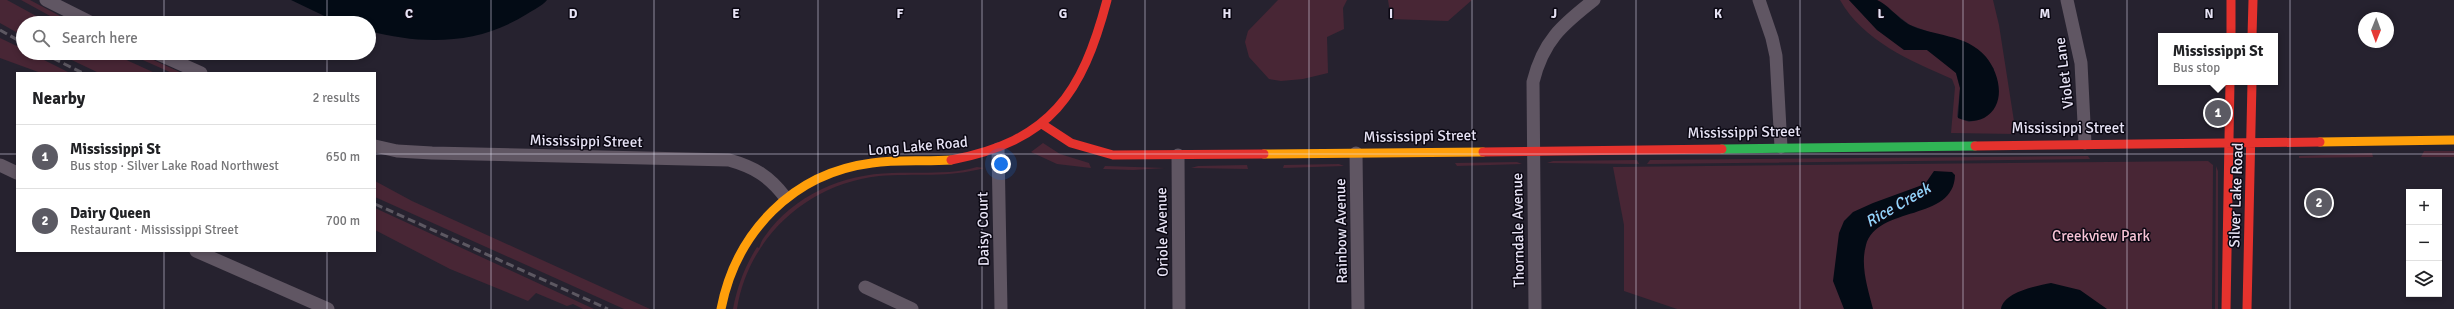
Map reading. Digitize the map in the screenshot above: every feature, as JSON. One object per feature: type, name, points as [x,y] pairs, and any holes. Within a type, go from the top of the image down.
[{"type":"street","name":"Long Lake Road","points":[[721,309],[730,277],[741,250],[765,217],[785,197],[821,176],[848,167],[890,161],[950,160],[998,149],[1042,124],[1068,96],[1084,72],[1096,45],[1107,0]]},
{"type":"street","name":"Thorndale Avenue","points":[[1535,309],[1533,82],[1537,64],[1545,47],[1556,32],[1594,0]]},
{"type":"street","points":[[1759,0],[1772,38],[1776,56],[1781,147]]},
{"type":"street","name":"Violet Lane","points":[[2067,0],[2081,63],[2085,143]]},
{"type":"street","points":[[2231,0],[2231,33]]},
{"type":"street","points":[[2252,33],[2253,0]]},
{"type":"street","points":[[50,1],[79,16]]},
{"type":"street","points":[[172,60],[199,72]]},
{"type":"street","points":[[2226,309],[2227,144],[2230,85]]},
{"type":"street","name":"Silver Lake Road","points":[[2247,309],[2252,85]]},
{"type":"street","name":"Mississippi Street","points":[[1042,124],[1066,143],[1092,152],[1125,156],[2085,143],[2227,144],[2454,140]]},
{"type":"street","name":"Mississippi Street","points":[[376,146],[397,151],[439,154],[729,160],[761,172],[775,183],[785,197]]},
{"type":"street","name":"Daisy Court","points":[[998,149],[1001,309]]},
{"type":"street","name":"Rainbow Avenue","points":[[1356,153],[1358,309]]},
{"type":"street","name":"Oriole Avenue","points":[[1178,155],[1179,309]]},
{"type":"street","points":[[0,166],[16,172]]},
{"type":"street","points":[[198,252],[328,309]]},
{"type":"street","points":[[865,287],[912,309]]},
{"type":"green space","points":[[0,0],[7,0],[36,16],[16,16],[16,32],[0,23]]},
{"type":"green space","points":[[21,0],[30,0],[60,16],[50,16]]},
{"type":"green space","points":[[1278,0],[1347,0],[1343,8],[1344,29],[1327,37],[1328,73],[1303,79],[1281,81],[1269,79],[1249,57],[1245,42],[1248,31]]},
{"type":"green space","points":[[1388,0],[1472,0],[1448,21],[1391,19]]},
{"type":"green space","points":[[1840,0],[1849,0],[1877,30],[1910,49],[1927,50],[1950,67],[1956,73],[1960,88],[1957,117],[1969,122],[1982,119],[1994,69],[1985,56],[1977,49],[1910,25],[1877,0],[1993,0],[1999,25],[2016,134],[1951,133],[1955,87],[1952,79],[1920,65],[1889,48],[1861,27]]},
{"type":"green space","points":[[0,38],[16,46],[16,60],[44,60],[68,72],[38,72],[0,58]]},
{"type":"green space","points":[[72,60],[126,60],[153,72],[97,72]]},
{"type":"green space","points":[[143,60],[153,60],[180,72],[170,72]]},
{"type":"green space","points":[[1043,143],[1060,154],[1089,163],[1091,168],[1057,164],[1031,152]]},
{"type":"green space","points":[[2424,151],[2454,151],[2454,157],[2421,157]]},
{"type":"green space","points":[[2372,153],[2373,157],[2299,158],[2299,156]]},
{"type":"green space","points":[[2088,156],[2090,159],[1647,164],[1650,160]]},
{"type":"green space","points":[[1637,160],[1639,164],[1547,163],[1553,161]]},
{"type":"green space","name":"Creekview Park","points":[[2208,161],[2213,165],[2212,309],[1677,309],[1624,291],[1624,225],[1613,167]]},
{"type":"green space","points":[[1517,162],[1522,164],[1457,166],[1455,163]]},
{"type":"green space","points":[[1339,164],[1344,166],[1283,168],[1284,165]]},
{"type":"green space","points":[[1247,165],[1248,169],[1191,168],[1198,166]]},
{"type":"green space","points":[[1105,166],[1165,168],[1133,170],[1103,169]]},
{"type":"green space","points":[[2216,166],[2218,171],[2218,309],[2215,309]]},
{"type":"green space","points":[[977,167],[984,168],[945,174],[879,176],[853,181],[828,190],[805,203],[785,219],[768,238],[754,259],[743,283],[737,309],[733,309],[742,277],[757,247],[759,248],[764,238],[777,222],[790,209],[805,198],[838,183],[874,174],[935,173],[967,170]]},
{"type":"green space","points":[[376,182],[412,201],[650,309],[624,309],[376,197]]},
{"type":"green space","points":[[376,208],[594,309],[583,309],[573,304],[567,306],[536,293],[528,301],[450,269],[376,231]]},
{"type":"water","points":[[291,0],[547,0],[527,14],[489,32],[470,37],[450,39],[410,39],[376,33],[376,16],[324,16]]},
{"type":"water","points":[[1849,0],[1877,0],[1908,24],[1959,39],[1978,49],[1991,64],[1998,80],[1998,97],[1996,105],[1991,112],[1984,118],[1974,121],[1958,118],[1960,88],[1956,73],[1927,50],[1904,50],[1877,30]]},
{"type":"water","name":"Rice Creek","points":[[1934,171],[1952,172],[1955,175],[1951,190],[1942,200],[1929,207],[1884,224],[1873,232],[1866,245],[1864,253],[1864,269],[1873,309],[1844,309],[1833,281],[1839,233],[1844,221],[1853,212],[1925,184]]},
{"type":"water","points":[[2051,283],[2080,290],[2107,309],[2001,309],[2003,303],[2014,294],[2029,288]]},
{"type":"railway","points":[[0,30],[16,39]]},
{"type":"railway","points":[[56,60],[81,72]]},
{"type":"railway","points":[[376,204],[608,309]]},
{"type":"traffic: fast","points":[[1722,149],[1975,146]]},
{"type":"traffic: slow","points":[[2320,142],[2454,140]]},
{"type":"traffic: slow","points":[[1264,154],[1483,152]]},
{"type":"traffic: slow","points":[[721,309],[729,281],[740,255],[755,232],[772,211],[793,193],[817,179],[843,169],[882,162],[951,160]]},
{"type":"traffic: jam","points":[[951,160],[985,152],[1014,140],[1038,126],[1057,108],[1073,87],[1086,62],[1107,0]]},
{"type":"traffic: jam","points":[[2231,0],[2231,33]]},
{"type":"traffic: jam","points":[[2252,33],[2253,0]]},
{"type":"traffic: jam","points":[[2226,309],[2230,85]]},
{"type":"traffic: jam","points":[[2247,309],[2252,85]]},
{"type":"traffic: jam","points":[[1042,124],[1071,143],[1113,155],[1264,154]]},
{"type":"traffic: jam","points":[[1975,146],[2320,142]]},
{"type":"traffic: jam","points":[[1483,152],[1722,149]]},
{"type":"place","name":"Mississippi St","points":[[2218,113]]},
{"type":"place","name":"Dairy Queen","points":[[2319,203]]}]
